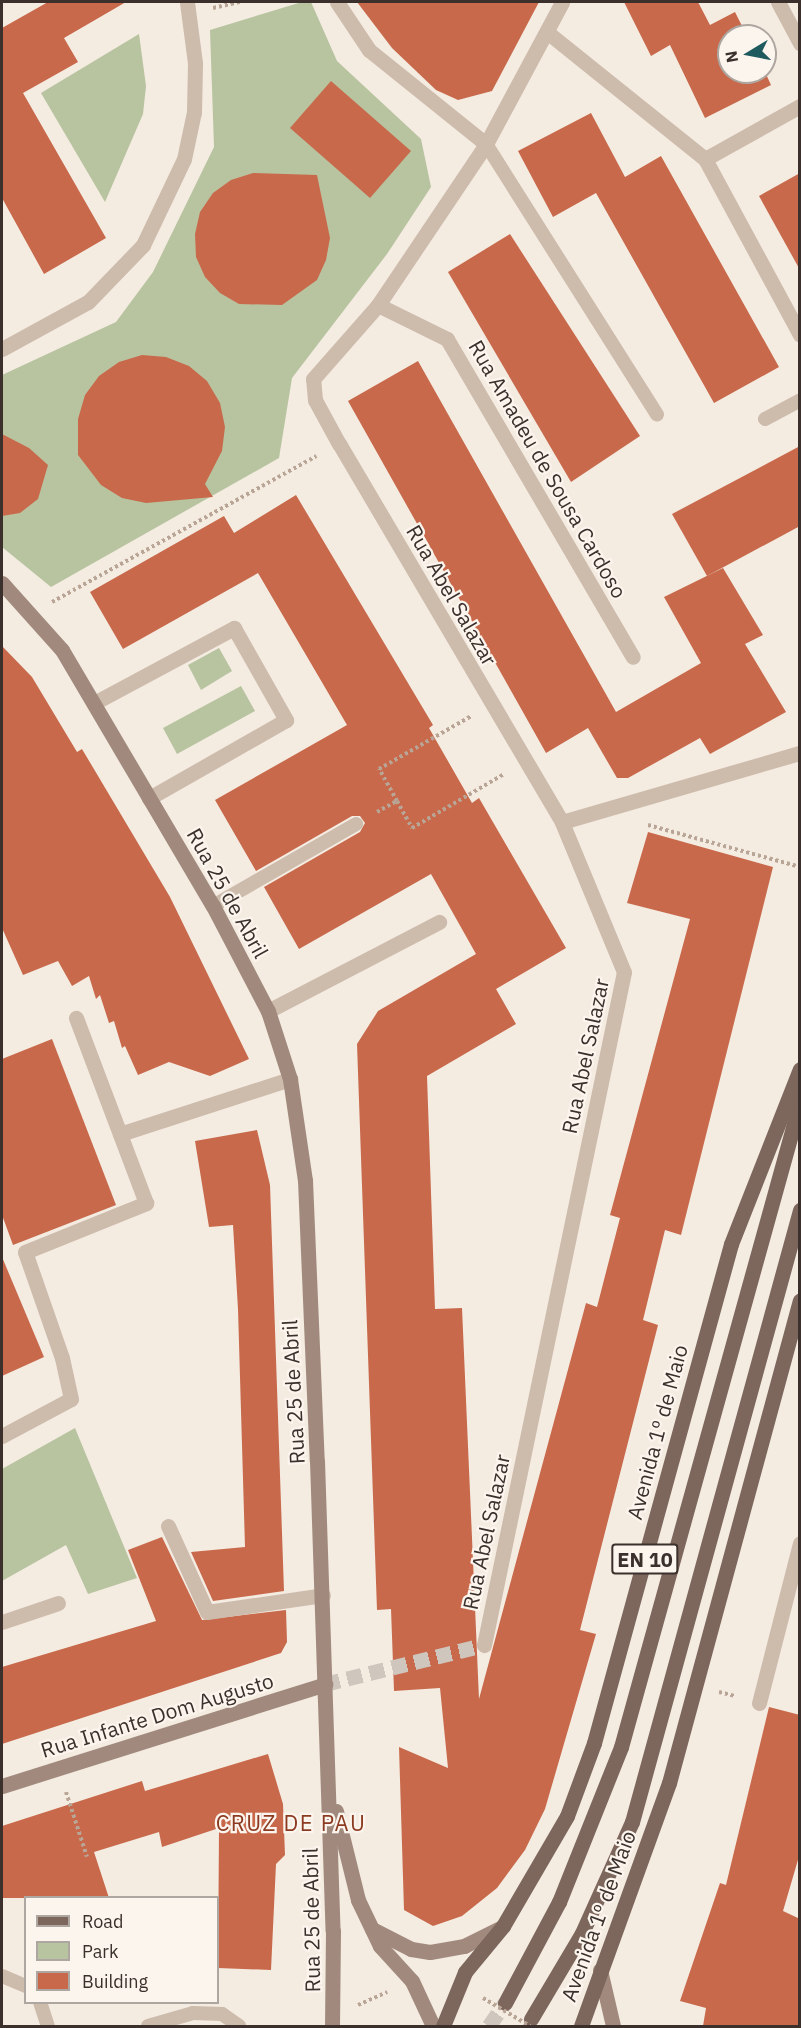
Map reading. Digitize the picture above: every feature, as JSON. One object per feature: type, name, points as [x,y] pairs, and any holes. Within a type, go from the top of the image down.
[{"type":"main road","name":"Rua 25 de Abril","points":[[2,583],[33,612],[94,703],[213,906],[268,1011],[290,1079],[304,1180],[323,1595],[332,2026]]},
{"type":"main road","name":"Avenida 1º de Maio","points":[[443,2026],[465,1972],[503,1926],[567,1815],[594,1743],[722,1275],[800,1069]]},
{"type":"main road","name":"EN 10","points":[[505,2003],[560,1902],[621,1747],[800,1102]]},
{"type":"main road","name":"EN 10","points":[[530,2023],[582,1933],[632,1822],[800,1210]]},
{"type":"main road","name":"Avenida 1º de Maio","points":[[580,2026],[669,1783],[800,1300]]},
{"type":"main road","name":"Rua Infante Dom Augusto","points":[[2,1786],[325,1684]]},
{"type":"main road","name":"Rua 25 de Abril","points":[[328,1776],[358,1900],[371,1929],[412,1981],[433,2026]]},
{"type":"main road","points":[[371,1929],[411,1949],[430,1952],[464,1947],[503,1926]]},
{"type":"main road","points":[[600,1970],[613,2026]]},
{"type":"street","points":[[2,349],[88,302],[143,245],[184,159],[194,112],[195,63],[187,2]]},
{"type":"street","points":[[337,2],[369,50],[486,144]]},
{"type":"street","points":[[378,305],[486,144],[562,2]]},
{"type":"street","points":[[778,2],[800,43]]},
{"type":"street","points":[[547,32],[705,159],[800,335]]},
{"type":"street","points":[[705,159],[800,106]]},
{"type":"street","name":"Rua Abel Salazar","points":[[378,305],[313,379],[315,400],[562,822],[624,972],[484,1646]]},
{"type":"street","name":"Rua Amadeu de Sousa Cardoso","points":[[378,305],[447,339],[633,657]]},
{"type":"street","points":[[94,703],[234,627],[286,720],[148,798]]},
{"type":"street","points":[[562,822],[800,753]]},
{"type":"street","points":[[268,1011],[440,922]]},
{"type":"street","points":[[2,1436],[71,1399],[62,1358],[25,1252],[146,1203],[76,1018]]},
{"type":"street","points":[[120,1134],[290,1079]]},
{"type":"street","points":[[168,1526],[207,1612],[323,1595]]},
{"type":"street","points":[[759,1703],[792,1602],[800,1543]]},
{"type":"street","points":[[2,1622],[58,1603]]},
{"type":"lane","points":[[486,144],[657,414]]},
{"type":"lane","points":[[765,419],[800,400]]},
{"type":"lane","points":[[213,906],[356,824]]},
{"type":"lane","points":[[2,1976],[24,1985]]},
{"type":"lane","points":[[40,2004],[48,2026]]},
{"type":"lane","points":[[148,2026],[203,2013],[222,2014],[239,2026]]},
{"type":"path","points":[[33,612],[339,444]]},
{"type":"path","points":[[492,705],[379,769],[412,828],[526,762]]},
{"type":"path","points":[[356,824],[397,801]]},
{"type":"path","points":[[634,801],[640,823],[800,867]]},
{"type":"path","points":[[696,1686],[759,1703]]},
{"type":"path","points":[[59,1768],[87,1857]]},
{"type":"path","points":[[333,2008],[349,2009],[412,1981]]},
{"type":"path","points":[[483,1998],[530,2023]]},
{"type":"green space","points":[[302,2],[311,2],[337,61],[421,139],[431,187],[387,254],[292,378],[279,458],[51,587],[2,547],[2,375],[116,322],[153,272],[214,147],[210,30]]},
{"type":"green space","points":[[139,34],[146,86],[143,114],[105,202],[41,93]]},
{"type":"green space","points":[[219,648],[232,671],[201,690],[188,665]]},
{"type":"green space","points":[[241,686],[255,711],[177,754],[163,728]]},
{"type":"green space","points":[[75,1428],[137,1578],[88,1594],[66,1545],[2,1581],[2,1469]]},
{"type":"building","points":[[48,2],[126,2],[64,38],[78,62],[23,93],[106,238],[44,274],[2,198],[2,28]]},
{"type":"building","points":[[357,2],[539,2],[492,91],[458,100],[436,90],[392,48]]},
{"type":"building","points":[[624,2],[698,2],[710,25],[735,12],[741,24],[717,24],[717,84],[771,85],[705,118],[670,45],[651,56]]},
{"type":"building","points":[[331,81],[411,151],[370,198],[290,128]]},
{"type":"building","points":[[591,113],[625,177],[661,156],[779,367],[714,403],[596,193],[553,217],[518,151]]},
{"type":"building","points":[[253,173],[317,175],[330,238],[326,260],[317,280],[282,305],[239,304],[220,293],[205,277],[196,257],[195,234],[200,212],[213,193],[231,180]]},
{"type":"building","points":[[800,173],[800,270],[759,196]]},
{"type":"building","points":[[510,234],[640,436],[571,482],[448,272]]},
{"type":"building","points":[[142,355],[166,357],[189,366],[207,381],[220,403],[225,427],[222,451],[205,484],[213,497],[146,503],[122,498],[101,485],[78,455],[78,419],[85,395],[99,376],[119,362]]},
{"type":"building","points":[[418,361],[616,712],[701,663],[664,597],[723,568],[763,635],[745,644],[786,712],[710,754],[700,738],[628,778],[617,778],[588,728],[546,753],[348,401]]},
{"type":"building","points":[[2,434],[29,448],[48,465],[38,499],[20,513],[2,516]]},
{"type":"building","points":[[800,446],[800,526],[707,576],[672,514]]},
{"type":"building","points":[[296,495],[433,725],[429,728],[472,803],[479,798],[566,948],[496,989],[516,1024],[427,1076],[435,1309],[462,1308],[479,1699],[586,1303],[597,1307],[620,1218],[610,1215],[690,919],[627,903],[648,832],[773,867],[681,1235],[665,1230],[643,1320],[658,1325],[580,1630],[596,1634],[545,1809],[525,1850],[497,1888],[462,1916],[433,1926],[404,1910],[399,1747],[448,1768],[440,1688],[394,1691],[391,1609],[377,1610],[357,1044],[378,1011],[476,954],[431,874],[299,949],[264,887],[360,832],[365,823],[360,816],[352,816],[256,871],[215,800],[347,725],[258,573],[123,649],[90,592],[224,516],[234,533]]},
{"type":"building","points":[[2,646],[32,677],[77,752],[82,749],[170,897],[249,1059],[210,1076],[169,1062],[138,1075],[125,1046],[122,1048],[114,1021],[109,1023],[100,995],[96,999],[89,976],[72,986],[58,961],[23,975],[2,928]]},
{"type":"building","points":[[52,1039],[116,1205],[13,1245],[2,1215],[2,1059]]},
{"type":"building","points":[[257,1130],[270,1185],[284,1591],[213,1601],[191,1552],[245,1547],[238,1309],[233,1225],[209,1227],[195,1141]]},
{"type":"building","points":[[2,1257],[44,1357],[2,1376]]},
{"type":"building","points":[[162,1537],[202,1620],[286,1610],[287,1642],[281,1653],[2,1744],[2,1667],[156,1621],[128,1550]]},
{"type":"building","points":[[769,1707],[800,1715],[800,1853],[783,1911],[800,1919],[800,2026],[703,2026],[706,2008],[680,2001],[720,1883],[726,1885]]},
{"type":"building","points":[[268,1754],[283,1804],[285,1855],[276,1864],[271,1970],[219,1968],[219,1828],[162,1847],[159,1832],[94,1852],[108,1896],[2,1898],[2,1826],[142,1781],[145,1791]]},
{"type":"tunnel","points":[[325,1684],[484,1645]]},
{"type":"tunnel","points":[[489,2026],[505,2003]]},
{"type":"district","name":"CRUZ DE PAU","points":[[291,1823]]}]
